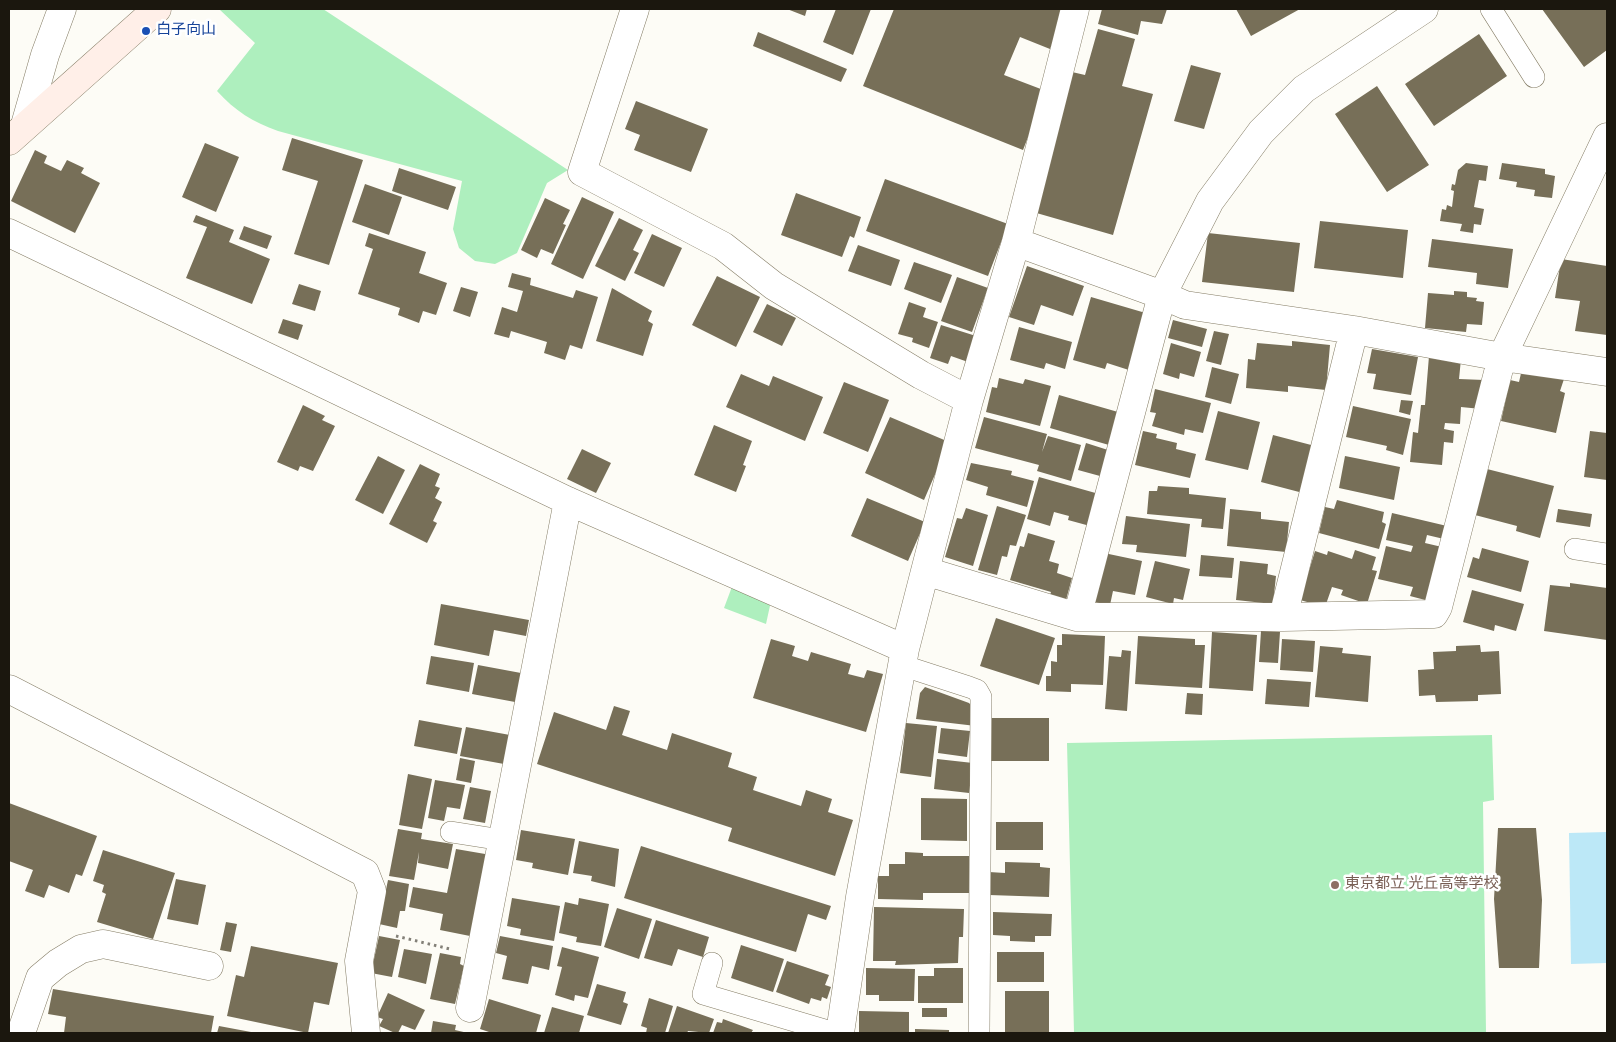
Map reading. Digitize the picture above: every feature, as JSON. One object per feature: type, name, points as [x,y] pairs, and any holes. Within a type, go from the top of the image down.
[{"type":"street","points":[[17,133],[62,9]]},
{"type":"street","points":[[17,133],[157,9]]},
{"type":"street","points":[[635,9],[582,172],[722,246],[774,286],[921,375],[969,400]]},
{"type":"street","points":[[840,1033],[860,896],[903,657],[969,400],[1016,242],[1075,9]]},
{"type":"street","points":[[1077,617],[1162,295],[1210,201],[1262,132],[1304,88],[1424,9]]},
{"type":"street","points":[[925,571],[1077,617],[1283,617],[1434,614],[1438,607],[1502,358],[1607,137]]},
{"type":"street","points":[[9,233],[568,501],[903,657]]},
{"type":"street","points":[[1016,242],[1162,295],[1185,306],[1354,330],[1502,358],[1607,372]]},
{"type":"street","points":[[1283,617],[1354,330]]},
{"type":"street","points":[[470,1008],[568,501]]},
{"type":"street","points":[[9,689],[365,873],[372,891],[360,962],[366,1033]]},
{"type":"street","points":[[21,1033],[40,978],[58,963],[81,949],[103,944],[209,966]]},
{"type":"lane","points":[[1492,9],[1534,77]]},
{"type":"lane","points":[[1576,549],[1607,554]]},
{"type":"lane","points":[[903,657],[976,690],[981,697],[979,1033]]},
{"type":"lane","points":[[451,832],[502,840]]},
{"type":"lane","points":[[712,963],[704,994],[836,1033]]},
{"type":"path","points":[[366,929],[480,956]]},
{"type":"green space","points":[[219,9],[323,9],[568,170],[547,183],[517,253],[495,264],[475,261],[459,248],[453,229],[462,181],[278,131],[252,120],[238,110],[217,91],[255,43]]},
{"type":"green space","points":[[733,584],[771,601],[766,624],[724,608]]},
{"type":"green space","name":"東京都立 光丘高等学校","points":[[1492,735],[1494,800],[1483,802],[1486,1033],[1074,1033],[1067,743]]},
{"type":"water","points":[[1607,832],[1607,963],[1571,964],[1569,833]]},
{"type":"building","points":[[787,9],[807,9],[805,16]]},
{"type":"building","points":[[836,9],[871,9],[853,55],[823,42]]},
{"type":"building","points":[[894,9],[1066,9],[1050,49],[1020,37],[1004,75],[1046,91],[1023,150],[863,86]]},
{"type":"building","points":[[1102,9],[1167,9],[1162,24],[1141,21],[1138,35],[1098,24]]},
{"type":"building","points":[[1236,9],[1300,9],[1251,36]]},
{"type":"building","points":[[1542,9],[1607,9],[1607,50],[1584,67]]},
{"type":"building","points":[[1098,29],[1135,39],[1122,86],[1153,94],[1113,235],[1033,212],[1072,72],[1085,75]]},
{"type":"building","points":[[758,32],[847,69],[841,82],[753,46]]},
{"type":"building","points":[[1479,34],[1507,76],[1434,126],[1405,84]]},
{"type":"building","points":[[1191,65],[1221,73],[1204,129],[1174,121]]},
{"type":"building","points":[[1377,86],[1429,165],[1387,192],[1335,114]]},
{"type":"building","points":[[636,101],[708,129],[691,172],[634,150],[640,135],[625,129]]},
{"type":"building","points":[[292,138],[363,160],[329,265],[294,254],[318,181],[282,170]]},
{"type":"building","points":[[205,143],[239,157],[216,212],[182,197]]},
{"type":"building","points":[[35,150],[47,156],[44,163],[61,171],[67,160],[84,168],[81,173],[100,183],[75,233],[11,201]]},
{"type":"building","points":[[1466,163],[1488,166],[1486,181],[1479,180],[1474,207],[1484,209],[1481,225],[1474,224],[1473,233],[1460,231],[1462,224],[1440,221],[1442,209],[1446,210],[1447,205],[1452,207],[1454,191],[1451,190],[1452,184],[1455,185],[1458,170]]},
{"type":"building","points":[[1502,163],[1545,169],[1545,174],[1555,176],[1552,198],[1534,196],[1535,190],[1516,187],[1517,182],[1499,179]]},
{"type":"building","points":[[399,168],[456,187],[448,210],[392,191]]},
{"type":"building","points":[[885,179],[1008,224],[988,276],[866,231]]},
{"type":"building","points":[[365,184],[402,197],[389,235],[352,222]]},
{"type":"building","points":[[796,193],[861,217],[854,238],[850,236],[842,257],[781,235]]},
{"type":"building","points":[[582,197],[614,212],[583,279],[551,264]]},
{"type":"building","points":[[545,198],[570,210],[563,224],[566,225],[553,254],[541,249],[537,258],[521,250]]},
{"type":"building","points":[[196,215],[234,230],[229,242],[270,259],[252,304],[186,278],[207,227],[193,222]]},
{"type":"building","points":[[619,218],[643,230],[633,250],[639,253],[625,281],[595,266]]},
{"type":"building","points":[[1320,221],[1408,230],[1403,278],[1314,268]]},
{"type":"building","points":[[244,226],[272,236],[267,249],[239,239]]},
{"type":"building","points":[[369,233],[426,252],[419,273],[447,283],[436,315],[423,311],[419,323],[398,315],[400,308],[358,294],[373,249],[365,246]]},
{"type":"building","points":[[1208,233],[1300,243],[1294,292],[1202,282]]},
{"type":"building","points":[[652,234],[682,248],[664,287],[634,273]]},
{"type":"building","points":[[1432,239],[1513,249],[1508,288],[1476,284],[1477,273],[1428,267]]},
{"type":"building","points":[[858,245],[900,260],[891,286],[848,271]]},
{"type":"building","points":[[1561,259],[1607,266],[1607,335],[1575,331],[1580,301],[1555,298]]},
{"type":"building","points":[[914,262],[952,275],[941,303],[904,289]]},
{"type":"building","points":[[1027,266],[1084,286],[1073,316],[1041,305],[1034,325],[1009,317]]},
{"type":"building","points":[[512,273],[531,278],[530,285],[573,298],[576,290],[598,297],[582,349],[570,345],[565,360],[544,353],[547,342],[511,331],[509,338],[494,334],[502,307],[517,312],[523,291],[508,287]]},
{"type":"building","points":[[717,276],[760,297],[736,347],[692,325]]},
{"type":"building","points":[[957,277],[988,288],[972,332],[941,321]]},
{"type":"building","points":[[299,284],[321,291],[315,311],[292,304]]},
{"type":"building","points":[[461,287],[478,292],[470,317],[453,311]]},
{"type":"building","points":[[612,288],[652,311],[648,321],[653,324],[643,356],[596,341]]},
{"type":"building","points":[[1454,291],[1467,292],[1467,297],[1477,298],[1476,301],[1484,302],[1482,325],[1467,324],[1466,332],[1425,328],[1428,293],[1454,295]]},
{"type":"building","points":[[1091,297],[1149,314],[1132,371],[1107,363],[1105,369],[1073,360]]},
{"type":"building","points":[[909,302],[926,308],[923,317],[938,322],[929,348],[912,342],[913,338],[898,334]]},
{"type":"building","points":[[767,304],[796,318],[782,346],[753,332]]},
{"type":"building","points":[[283,319],[303,325],[298,340],[278,333]]},
{"type":"building","points":[[1173,320],[1207,329],[1202,347],[1168,338]]},
{"type":"building","points":[[941,325],[976,336],[968,362],[951,356],[948,364],[930,358]]},
{"type":"building","points":[[1019,327],[1072,342],[1065,369],[1046,363],[1044,369],[1010,360]]},
{"type":"building","points":[[1214,331],[1229,334],[1221,365],[1206,361]]},
{"type":"building","points":[[1292,341],[1330,345],[1326,390],[1288,386],[1288,392],[1246,388],[1248,359],[1255,360],[1257,343],[1292,346]]},
{"type":"building","points":[[1171,343],[1201,352],[1194,377],[1180,373],[1179,379],[1163,374]]},
{"type":"building","points":[[1372,349],[1418,357],[1411,395],[1373,389],[1376,374],[1367,373]]},
{"type":"building","points":[[1429,356],[1461,359],[1459,379],[1484,380],[1481,409],[1461,407],[1460,424],[1445,423],[1444,429],[1454,431],[1453,443],[1444,442],[1442,465],[1410,462],[1413,432],[1418,433],[1421,405],[1425,405]]},
{"type":"building","points":[[1212,367],[1239,374],[1231,404],[1205,397]]},
{"type":"building","points":[[1522,369],[1564,379],[1560,391],[1565,393],[1556,433],[1501,421],[1510,380],[1519,382]]},
{"type":"building","points":[[741,374],[769,386],[773,376],[823,397],[805,441],[726,407]]},
{"type":"building","points":[[999,378],[1023,384],[1025,379],[1051,386],[1040,426],[986,412],[992,387],[997,388]]},
{"type":"building","points":[[844,382],[889,400],[868,452],[823,433]]},
{"type":"building","points":[[1155,389],[1211,403],[1203,433],[1185,429],[1184,435],[1152,426],[1156,413],[1150,412]]},
{"type":"building","points":[[1059,395],[1118,412],[1109,445],[1050,428]]},
{"type":"building","points":[[1401,400],[1413,401],[1410,415],[1399,412]]},
{"type":"building","points":[[303,405],[325,416],[322,420],[335,426],[313,471],[300,466],[298,471],[277,462]]},
{"type":"building","points":[[1353,406],[1411,419],[1403,455],[1386,450],[1387,446],[1346,437]]},
{"type":"building","points":[[1218,411],[1260,422],[1248,470],[1205,460]]},
{"type":"building","points":[[890,417],[949,442],[924,500],[865,473]]},
{"type":"building","points":[[984,417],[1047,434],[1042,452],[1048,436],[1081,445],[1071,481],[1037,471],[1039,465],[975,448]]},
{"type":"building","points":[[714,425],[752,441],[743,465],[746,466],[736,492],[694,475]]},
{"type":"building","points":[[1143,431],[1157,434],[1156,438],[1177,443],[1176,449],[1196,454],[1190,478],[1135,465]]},
{"type":"building","points":[[1590,431],[1607,433],[1607,480],[1584,477]]},
{"type":"building","points":[[1273,435],[1315,446],[1303,493],[1261,482]]},
{"type":"building","points":[[1086,443],[1108,450],[1100,476],[1078,470]]},
{"type":"building","points":[[582,449],[611,463],[596,493],[567,479]]},
{"type":"building","points":[[378,456],[405,470],[383,514],[355,500]]},
{"type":"building","points":[[1345,456],[1400,467],[1394,500],[1339,488]]},
{"type":"building","points":[[971,463],[1012,471],[1011,475],[1034,481],[1027,507],[986,495],[988,487],[966,480]]},
{"type":"building","points":[[420,464],[440,474],[435,486],[440,488],[435,498],[442,502],[433,521],[437,523],[427,543],[389,524]]},
{"type":"building","points":[[1487,469],[1554,486],[1540,538],[1516,531],[1517,526],[1475,515]]},
{"type":"building","points":[[1039,477],[1099,494],[1090,526],[1068,520],[1069,516],[1054,512],[1050,526],[1027,519]]},
{"type":"building","points":[[1158,486],[1189,488],[1189,494],[1226,498],[1223,529],[1201,527],[1202,519],[1147,514],[1149,491],[1157,491]]},
{"type":"building","points":[[867,498],[925,522],[908,561],[851,536]]},
{"type":"building","points":[[1337,500],[1384,512],[1382,522],[1386,524],[1379,549],[1319,533],[1325,507],[1334,509]]},
{"type":"building","points":[[997,506],[1026,515],[1016,546],[1010,545],[1007,557],[1002,556],[997,575],[978,570]]},
{"type":"building","points":[[966,508],[988,515],[973,566],[945,557],[957,518],[962,519]]},
{"type":"building","points":[[1230,509],[1261,512],[1261,519],[1289,522],[1286,552],[1227,546]]},
{"type":"building","points":[[1558,509],[1592,514],[1590,527],[1556,522]]},
{"type":"building","points":[[1392,513],[1447,526],[1444,539],[1427,535],[1425,543],[1442,547],[1429,601],[1410,596],[1413,587],[1378,579],[1386,546],[1411,552],[1413,546],[1386,540]]},
{"type":"building","points":[[1126,516],[1190,524],[1186,557],[1136,552],[1137,545],[1122,544]]},
{"type":"building","points":[[1028,533],[1055,541],[1049,561],[1059,564],[1057,573],[1072,578],[1066,600],[1050,595],[1051,592],[1010,580],[1020,546],[1024,547]]},
{"type":"building","points":[[1482,548],[1529,561],[1521,592],[1467,577],[1473,557],[1479,559]]},
{"type":"building","points":[[1355,550],[1376,557],[1372,570],[1377,571],[1367,604],[1341,595],[1343,590],[1332,587],[1325,607],[1300,600],[1315,551],[1327,555],[1328,551],[1352,559]]},
{"type":"building","points":[[1104,553],[1142,561],[1135,595],[1113,591],[1110,605],[1094,602]]},
{"type":"building","points":[[1201,555],[1234,558],[1232,578],[1199,576]]},
{"type":"building","points":[[1155,561],[1190,569],[1183,600],[1174,598],[1173,604],[1146,597]]},
{"type":"building","points":[[1240,561],[1268,564],[1267,574],[1276,576],[1273,604],[1236,600]]},
{"type":"building","points":[[1570,583],[1607,588],[1607,640],[1544,631],[1550,585],[1570,587]]},
{"type":"building","points":[[1472,590],[1524,604],[1516,631],[1495,625],[1494,631],[1463,622]]},
{"type":"building","points":[[441,604],[529,620],[526,636],[494,630],[489,656],[434,645]]},
{"type":"building","points":[[996,618],[1055,638],[1039,685],[980,666]]},
{"type":"building","points":[[1261,631],[1280,632],[1278,663],[1259,662]]},
{"type":"building","points":[[1212,632],[1257,635],[1253,691],[1209,688]]},
{"type":"building","points":[[1062,634],[1105,636],[1103,685],[1071,684],[1071,692],[1046,691],[1046,676],[1051,676],[1051,661],[1057,662],[1057,645],[1062,645]]},
{"type":"building","points":[[1138,636],[1195,639],[1195,645],[1205,645],[1202,688],[1135,684]]},
{"type":"building","points":[[771,639],[795,646],[792,656],[808,661],[811,652],[851,664],[848,674],[864,678],[867,670],[883,674],[866,732],[753,698]]},
{"type":"building","points":[[1282,639],[1315,641],[1313,672],[1280,670]]},
{"type":"building","points":[[1480,645],[1481,652],[1499,651],[1501,694],[1478,695],[1478,701],[1436,702],[1435,695],[1419,696],[1418,670],[1434,669],[1433,652],[1456,651],[1456,646]]},
{"type":"building","points":[[1320,646],[1343,648],[1342,653],[1371,656],[1368,702],[1315,697]]},
{"type":"building","points":[[1122,650],[1131,651],[1127,711],[1105,709],[1109,656],[1121,657]]},
{"type":"building","points":[[431,656],[474,663],[469,692],[426,684]]},
{"type":"building","points":[[478,665],[521,673],[515,702],[472,694]]},
{"type":"building","points":[[1267,679],[1311,682],[1309,707],[1265,704]]},
{"type":"building","points":[[925,687],[969,703],[977,712],[976,726],[916,719],[920,693]]},
{"type":"building","points":[[1187,693],[1203,694],[1202,715],[1185,714]]},
{"type":"building","points":[[614,706],[630,711],[622,735],[667,750],[672,733],[732,753],[728,767],[757,777],[753,790],[801,806],[806,790],[832,799],[828,812],[853,820],[835,876],[728,841],[732,828],[537,764],[554,712],[606,730]]},
{"type":"building","points":[[989,718],[1049,718],[1049,761],[989,761]]},
{"type":"building","points":[[419,720],[462,728],[457,754],[414,746]]},
{"type":"building","points":[[906,723],[937,726],[931,777],[900,773]]},
{"type":"building","points":[[466,727],[510,735],[504,764],[460,756]]},
{"type":"building","points":[[941,728],[970,731],[967,757],[938,753]]},
{"type":"building","points":[[460,758],[475,761],[471,783],[456,780]]},
{"type":"building","points":[[937,759],[973,763],[969,793],[934,789]]},
{"type":"building","points":[[408,774],[432,779],[422,829],[399,825]]},
{"type":"building","points":[[435,780],[465,785],[460,809],[447,807],[444,821],[428,818]]},
{"type":"building","points":[[470,787],[491,791],[485,823],[463,819]]},
{"type":"building","points":[[921,798],[967,799],[967,841],[921,840]]},
{"type":"building","points":[[9,803],[97,836],[82,876],[76,874],[69,893],[49,885],[44,898],[25,891],[33,870],[9,861]]},
{"type":"building","points":[[996,822],[1043,822],[1043,850],[996,850]]},
{"type":"building","points":[[1498,828],[1536,828],[1542,900],[1539,968],[1499,968],[1494,899]]},
{"type":"building","points":[[398,829],[422,833],[421,839],[453,844],[448,869],[418,863],[419,852],[414,880],[389,876]]},
{"type":"building","points":[[521,830],[575,839],[568,875],[532,868],[533,863],[516,860]]},
{"type":"building","points":[[579,841],[619,849],[615,887],[591,881],[592,876],[573,873]]},
{"type":"building","points":[[641,846],[831,906],[826,920],[808,914],[796,952],[624,898]]},
{"type":"building","points":[[456,849],[491,855],[475,937],[440,930],[443,914],[409,907],[413,887],[447,893]]},
{"type":"building","points":[[103,850],[175,873],[153,939],[97,922],[106,894],[102,892],[104,885],[93,881]]},
{"type":"building","points":[[905,852],[923,853],[923,856],[969,856],[969,893],[923,893],[923,900],[878,899],[878,876],[889,876],[889,864],[905,864]]},
{"type":"building","points":[[1005,862],[1040,863],[1040,867],[1050,868],[1049,897],[989,895],[989,872],[1005,873]]},
{"type":"building","points":[[176,879],[206,885],[198,925],[167,919]]},
{"type":"building","points":[[388,880],[409,884],[405,911],[400,911],[397,928],[379,924]]},
{"type":"building","points":[[512,898],[560,906],[554,941],[520,935],[521,929],[507,926]]},
{"type":"building","points":[[579,898],[609,904],[601,946],[576,942],[577,937],[559,933],[565,902],[578,905]]},
{"type":"building","points":[[874,907],[964,909],[963,937],[959,937],[958,963],[895,965],[896,961],[873,961]]},
{"type":"building","points":[[617,908],[652,919],[639,959],[604,947]]},
{"type":"building","points":[[993,912],[1052,914],[1051,936],[1035,936],[1035,942],[1010,941],[1010,936],[993,935]]},
{"type":"building","points":[[656,920],[709,937],[703,957],[678,949],[672,966],[644,958]]},
{"type":"building","points":[[226,922],[237,924],[231,952],[220,950]]},
{"type":"building","points":[[379,936],[400,940],[392,977],[371,973]]},
{"type":"building","points":[[500,936],[553,946],[549,970],[532,966],[528,984],[502,979],[507,956],[496,953]]},
{"type":"building","points":[[741,945],[784,959],[773,992],[731,978]]},
{"type":"building","points":[[251,946],[338,963],[329,1005],[314,1002],[308,1033],[227,1016],[236,975],[244,977]]},
{"type":"building","points":[[562,947],[599,957],[588,998],[575,995],[574,1001],[555,995],[562,967],[557,966]]},
{"type":"building","points":[[404,949],[432,954],[426,984],[398,977]]},
{"type":"building","points":[[997,952],[1044,952],[1044,982],[997,982]]},
{"type":"building","points":[[440,953],[461,957],[460,964],[464,966],[455,1004],[430,999]]},
{"type":"building","points":[[787,961],[829,975],[825,985],[831,987],[827,999],[822,997],[821,1001],[811,998],[809,1004],[776,992]]},
{"type":"building","points":[[866,968],[915,969],[914,1001],[879,1001],[879,995],[866,995]]},
{"type":"building","points":[[934,968],[963,968],[963,1003],[918,1003],[918,976],[934,976]]},
{"type":"building","points":[[597,984],[626,992],[623,1002],[628,1004],[621,1025],[587,1015]]},
{"type":"building","points":[[53,989],[214,1016],[211,1033],[64,1033],[66,1017],[48,1014]]},
{"type":"building","points":[[1005,991],[1049,991],[1049,1033],[1005,1033]]},
{"type":"building","points":[[388,993],[425,1010],[415,1030],[402,1025],[398,1033],[395,1033],[379,1026],[383,1019],[377,1017]]},
{"type":"building","points":[[649,998],[673,1006],[665,1033],[646,1033],[647,1028],[641,1026]]},
{"type":"building","points":[[489,999],[541,1015],[536,1033],[492,1033],[480,1029]]},
{"type":"building","points":[[677,1006],[714,1019],[709,1033],[688,1031],[687,1033],[668,1033]]},
{"type":"building","points":[[552,1007],[584,1016],[579,1033],[544,1033]]},
{"type":"building","points":[[922,1008],[947,1008],[947,1017],[922,1017]]},
{"type":"building","points":[[859,1011],[909,1012],[909,1033],[859,1033]]},
{"type":"building","points":[[723,1019],[753,1030],[751,1033],[713,1033],[717,1022],[722,1023]]},
{"type":"building","points":[[433,1021],[456,1025],[455,1030],[468,1033],[431,1033]]},
{"type":"building","points":[[219,1026],[251,1032],[251,1033],[217,1033]]},
{"type":"building","points":[[915,1029],[949,1030],[949,1033],[915,1033]]},
{"type":"place","name":"白子向山","points":[[146,31]]},
{"type":"place","name":"東京都立 光丘高等学校","points":[[1335,885]]}]
